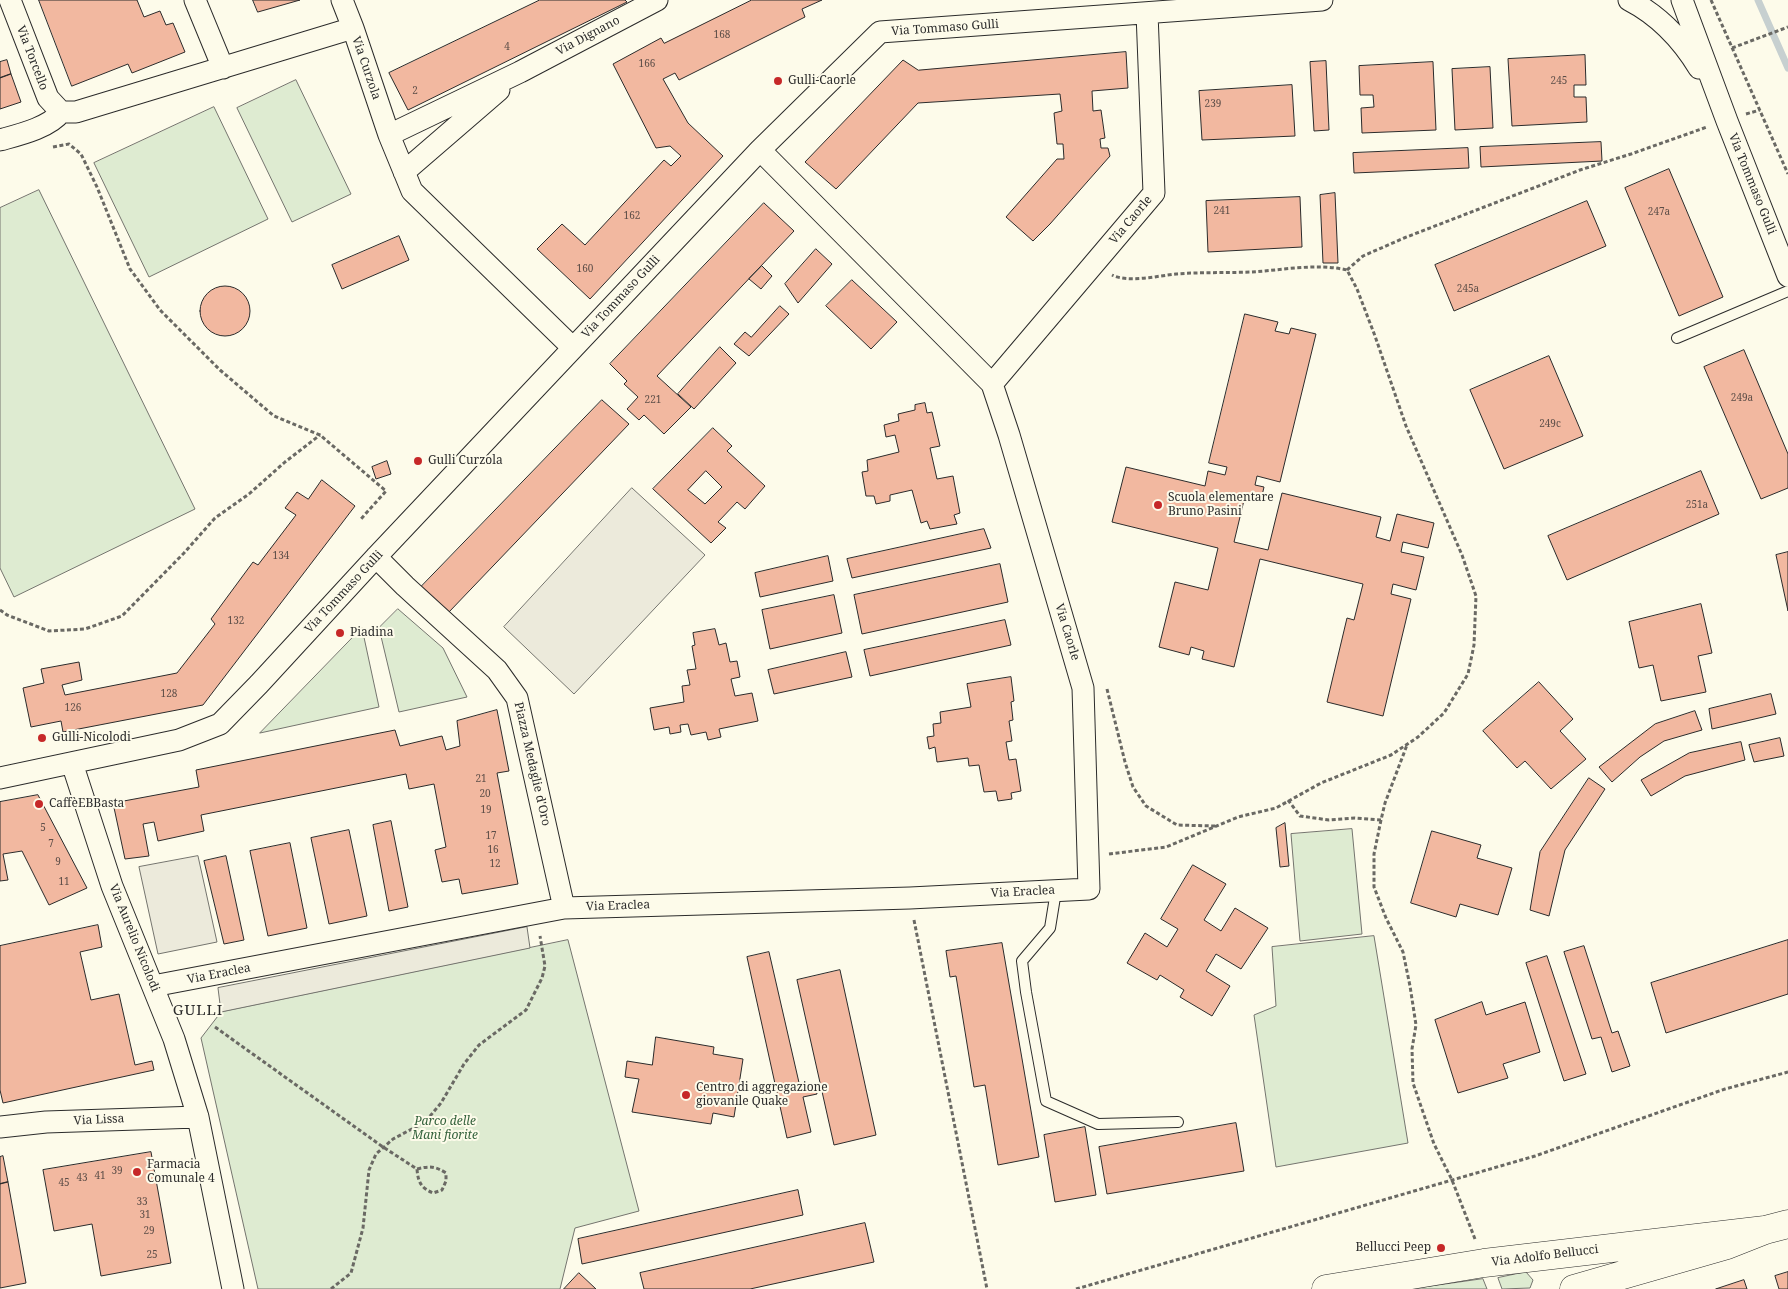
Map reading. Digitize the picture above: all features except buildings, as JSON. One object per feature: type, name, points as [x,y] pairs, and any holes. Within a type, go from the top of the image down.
[{"type":"street","name":"Via Torcello","points":[[10,0],[48,98],[60,112]]},
{"type":"street","points":[[196,0],[223,68]]},
{"type":"street","name":"Via Dignano","points":[[389,135],[520,72],[656,0]]},
{"type":"street","name":"Via Tommaso Gulli","points":[[0,778],[180,740],[220,724],[760,150],[880,32],[1322,0]]},
{"type":"street","name":"Via Tommaso Gulli","points":[[1629,0],[1668,28],[1689,51],[1734,118]]},
{"type":"street","name":"Via Tommaso Gulli","points":[[1682,0],[1734,118],[1788,276]]},
{"type":"street","name":"Via Curzola","points":[[0,140],[27,132],[58,116],[60,112],[76,112],[223,68],[347,13],[389,135],[412,191],[573,348]]},
{"type":"street","name":"Via Caorle","points":[[992,384],[1154,193],[1147,13]]},
{"type":"street","name":"Via Dignano","points":[[404,172],[520,72]]},
{"type":"street","name":"Via Caorle","points":[[760,150],[992,384],[1084,688],[1089,889]]},
{"type":"street","name":"Piazza Medaglie d'Oro","points":[[376,557],[497,670],[517,698],[564,908]]},
{"type":"street","name":"Via Aurelio Nicolodi","points":[[72,763],[112,886],[174,1040],[198,1117],[232,1289]]},
{"type":"street","name":"Via Eraclea","points":[[153,986],[564,908],[910,898],[1089,889]]},
{"type":"street","name":"Via Lissa","points":[[0,1127],[55,1122],[198,1117]]},
{"type":"street","points":[[1574,1289],[1727,1245],[1777,1227]]},
{"type":"street","name":"Via Adolfo Bellucci","points":[[1326,1289],[1484,1263],[1777,1227]]},
{"type":"lane","points":[[1677,338],[1788,291]]},
{"type":"lane","points":[[1056,891],[1050,928],[1022,961],[1046,1101],[1098,1124],[1178,1122]]},
{"type":"path","points":[[1711,0],[1788,174]]},
{"type":"path","points":[[1732,48],[1788,27]]},
{"type":"path","points":[[1347,270],[1363,256],[1404,238],[1580,170],[1760,110]]},
{"type":"path","points":[[44,149],[69,144],[81,154],[97,187],[130,268],[160,310],[220,370],[274,416],[320,435],[386,490],[360,520]]},
{"type":"path","points":[[1089,856],[1166,847],[1238,817],[1276,808],[1321,783],[1391,755],[1418,737],[1444,713],[1468,674],[1474,645],[1476,596],[1462,555],[1406,426],[1375,336],[1357,289],[1347,270],[1334,267],[1177,274],[1120,279],[1104,271],[1094,263]]},
{"type":"path","points":[[0,610],[49,631],[84,629],[122,616],[184,553],[215,518],[249,494],[285,462],[320,435]]},
{"type":"path","points":[[1084,688],[1106,686],[1132,787],[1146,806],[1177,824],[1217,826]]},
{"type":"path","points":[[1407,744],[1385,803],[1374,854],[1374,887],[1386,918],[1403,952],[1410,986],[1416,1025],[1412,1049],[1413,1083],[1434,1144],[1452,1180],[1484,1263]]},
{"type":"path","points":[[1288,800],[1300,816],[1329,820],[1355,818],[1382,820]]},
{"type":"path","points":[[910,898],[987,1289]]},
{"type":"path","points":[[331,1289],[351,1273],[363,1228],[369,1170],[376,1154],[392,1139],[425,1122],[441,1103],[464,1064],[480,1045],[526,1010],[542,978],[545,966],[536,913]]},
{"type":"path","points":[[215,1027],[417,1169],[428,1166],[437,1167],[446,1173],[446,1181],[442,1190],[433,1193],[423,1189],[418,1180],[417,1169]]},
{"type":"path","points":[[1076,1289],[1535,1156],[1725,1089],[1788,1072]]},
{"type":"green space","points":[[296,80],[351,194],[292,222],[237,108]]},
{"type":"green space","points":[[214,107],[268,219],[149,277],[94,163]]},
{"type":"green space","points":[[39,190],[195,509],[14,597],[0,568],[0,208]]},
{"type":"green space","points":[[398,609],[443,648],[467,697],[399,712],[379,628]]},
{"type":"green space","points":[[362,628],[379,707],[260,733]]},
{"type":"green space","points":[[1352,829],[1362,934],[1300,941],[1291,834]]},
{"type":"green space","points":[[1374,936],[1408,1143],[1276,1167],[1254,1015],[1276,1006],[1272,947]]},
{"type":"green space","name":"Parco delle Mani fiorite","points":[[568,940],[639,1211],[575,1228],[560,1289],[258,1289],[201,1038],[221,1012]]},
{"type":"green space","points":[[1526,1272],[1533,1280],[1530,1288],[1502,1289],[1498,1278]]},
{"type":"green space","points":[[1483,1279],[1487,1289],[1410,1289]]},
{"type":"shaded area","points":[[632,488],[705,555],[574,694],[504,627]]},
{"type":"shaded area","points":[[198,856],[217,942],[158,954],[139,867]]},
{"type":"shaded area","points":[[527,927],[530,948],[221,1012],[218,988]]},
{"type":"waterway","points":[[1758,0],[1788,68]]},
{"type":"place","name":"Gulli-Caorle","points":[[778,81]]},
{"type":"place","name":"Gulli Curzola","points":[[418,461]]},
{"type":"place","name":"Scuola elementare Bruno Pasini","points":[[1158,505]]},
{"type":"place","name":"Piadina","points":[[340,633]]},
{"type":"place","name":"Gulli-Nicolodi","points":[[42,738]]},
{"type":"place","name":"CaffèEBBasta","points":[[39,804]]},
{"type":"place","name":"Centro di aggregazione giovanile Quake","points":[[686,1095]]},
{"type":"place","name":"Farmacia Comunale 4","points":[[137,1172]]},
{"type":"place","name":"Bellucci Peep","points":[[1441,1248]]},
{"type":"district","name":"GULLI","points":[[198,1011]]}]
